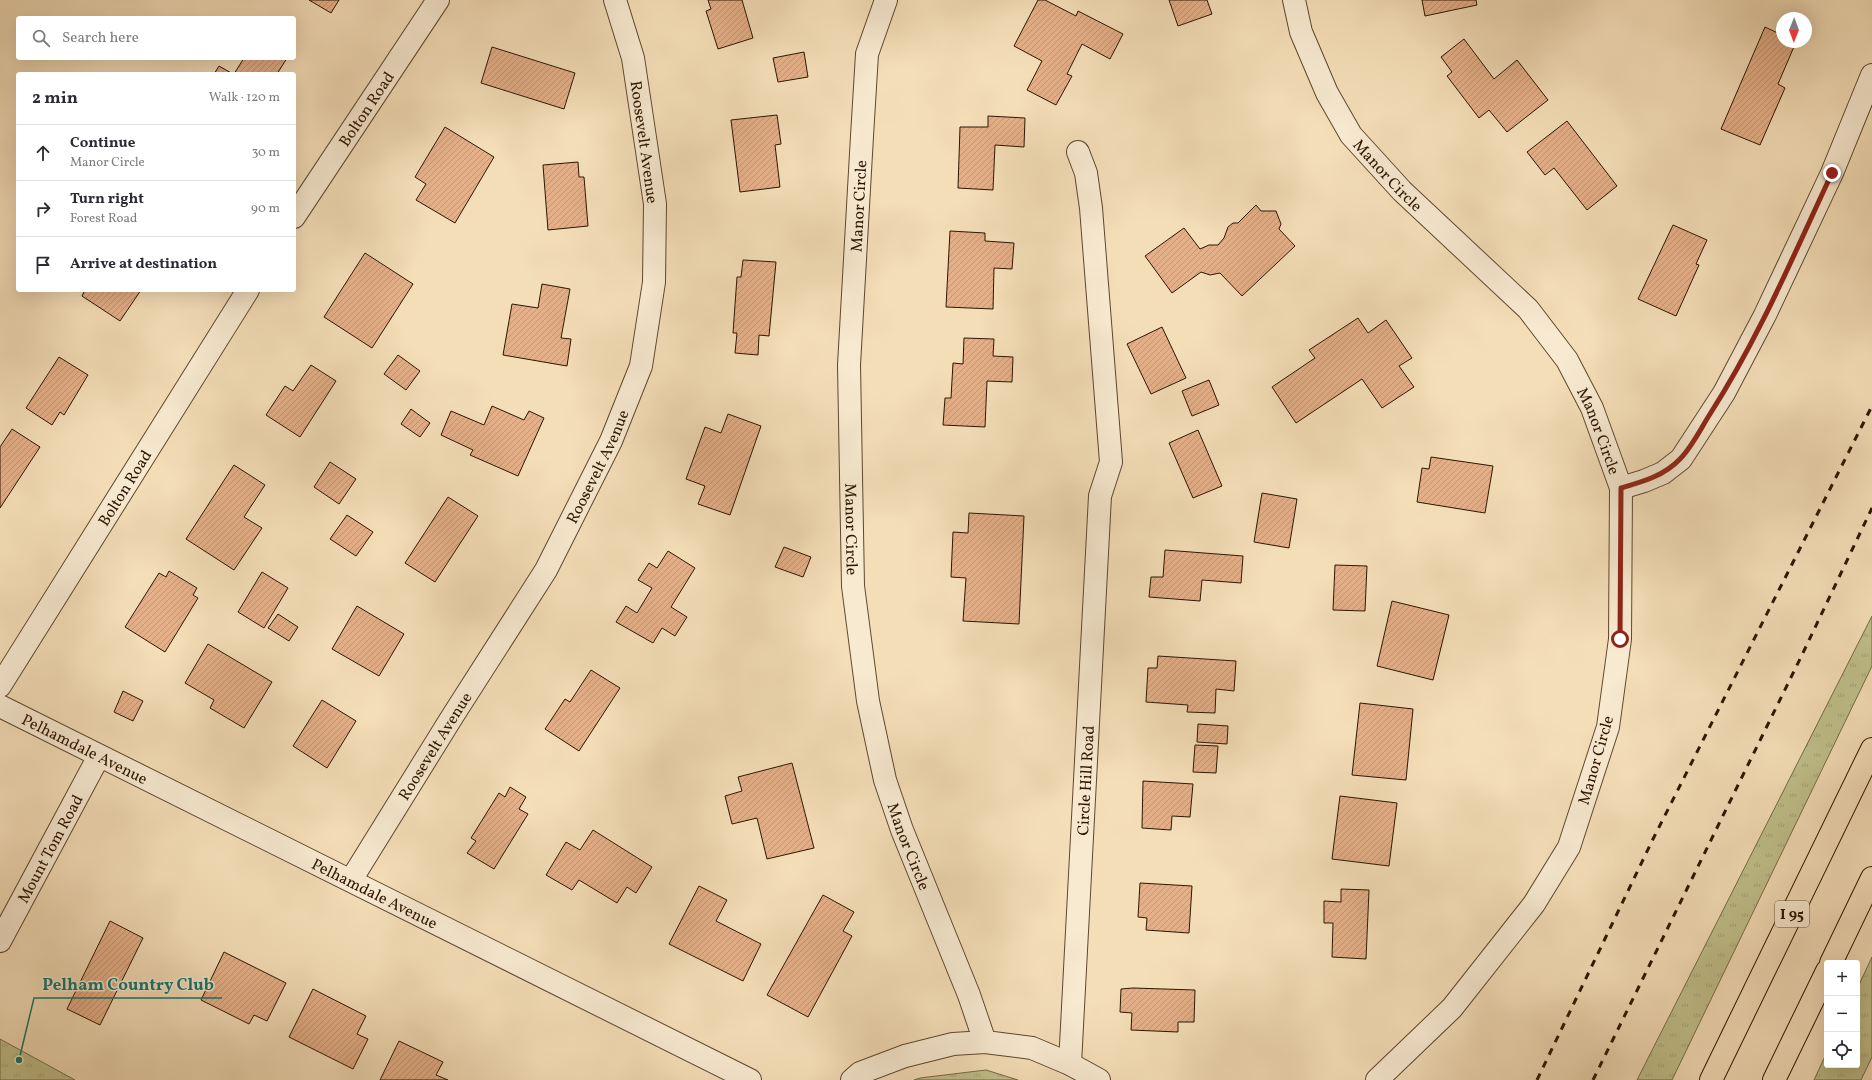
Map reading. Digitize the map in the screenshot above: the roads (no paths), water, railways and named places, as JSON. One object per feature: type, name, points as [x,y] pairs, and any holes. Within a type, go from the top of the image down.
[{"type":"highway","name":"I 95","points":[[1711,1080],[1872,748]]},
{"type":"highway","points":[[1832,960],[1872,878]]},
{"type":"highway","points":[[1774,1080],[1824,977]]},
{"type":"street","name":"Bolton Road","points":[[296,214],[438,0]]},
{"type":"street","name":"Roosevelt Avenue","points":[[351,880],[452,717],[546,570],[611,441],[641,366],[654,282],[655,204],[633,58],[615,0]]},
{"type":"street","name":"Manor Circle","points":[[886,0],[867,54],[849,365],[853,586],[868,702],[885,780],[902,830],[970,995],[985,1042]]},
{"type":"street","name":"Manor Circle","points":[[1294,0],[1301,32],[1327,93],[1351,135],[1402,191],[1528,309],[1567,360],[1592,408],[1621,488],[1620,639],[1608,727],[1569,847],[1534,904],[1452,1008],[1378,1080]]},
{"type":"street","points":[[1621,488],[1663,473],[1681,459],[1724,393],[1765,315],[1819,201],[1872,75]]},
{"type":"street","name":"Circle Hill Road","points":[[1070,1064],[1100,496],[1111,462],[1091,208],[1086,173],[1078,152]]},
{"type":"street","name":"Bolton Road","points":[[0,686],[247,292]]},
{"type":"street","name":"Pelhamdale Avenue","points":[[0,706],[750,1080]]},
{"type":"street","name":"Mount Tom Road","points":[[0,941],[99,756]]},
{"type":"street","points":[[852,1080],[860,1073],[905,1056],[953,1044],[985,1042],[1032,1048],[1070,1064],[1098,1080]]},
{"type":"railway","points":[[1537,1080],[1653,839],[1872,406]]},
{"type":"railway","points":[[1593,1080],[1801,657],[1872,508]]},
{"type":"place","name":"Pelham Country Club","points":[[19,1060]]}]
